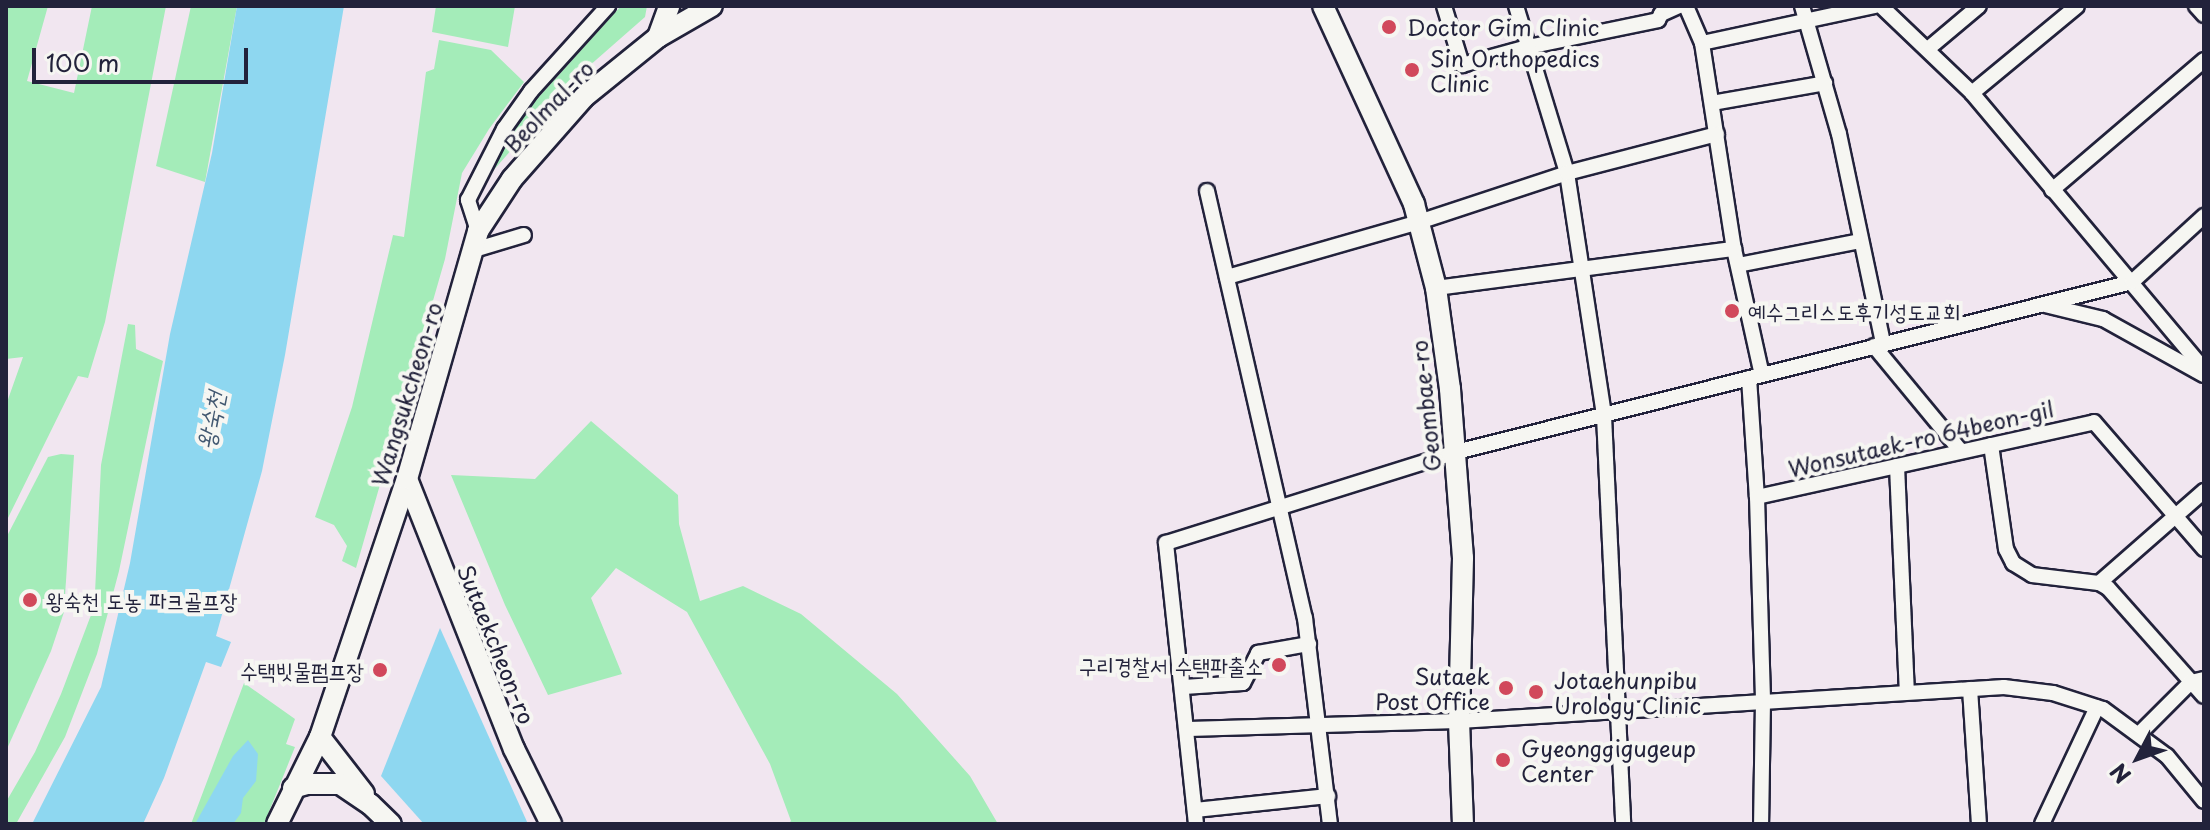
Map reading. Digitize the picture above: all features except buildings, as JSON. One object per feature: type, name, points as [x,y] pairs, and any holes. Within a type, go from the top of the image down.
[{"type":"street","name":"Wangsukcheon-ro","points":[[277,824],[320,737],[407,479],[476,241],[468,200],[504,129],[531,91],[608,6]]},
{"type":"street","points":[[658,37],[669,6]]},
{"type":"street","name":"Beolmal-ro","points":[[476,241],[512,179],[584,97],[658,37],[712,6]]},
{"type":"street","name":"Geombae-ro","points":[[1323,6],[1377,118],[1419,222],[1436,288],[1456,452],[1463,558],[1459,721],[1463,824]]},
{"type":"street","points":[[1444,6],[1462,65],[1528,47],[1658,20],[1661,14],[1679,6]]},
{"type":"street","points":[[1516,6],[1567,173],[1604,416],[1623,824]]},
{"type":"street","points":[[1686,6],[1702,43],[1756,377],[1763,701],[1761,824]]},
{"type":"street","points":[[1802,6],[1809,20],[1825,83],[1879,345],[1961,451]]},
{"type":"street","points":[[1702,43],[1875,6]]},
{"type":"street","points":[[1929,48],[1979,6]]},
{"type":"street","points":[[1972,93],[2077,6]]},
{"type":"street","points":[[2196,6],[2204,15]]},
{"type":"street","points":[[1889,8],[1972,93],[2204,369]]},
{"type":"street","points":[[2052,190],[2204,60]]},
{"type":"street","points":[[1712,103],[1825,83]]},
{"type":"street","points":[[1227,277],[1419,222],[1567,173],[1717,134]]},
{"type":"street","points":[[1207,191],[1281,507],[1309,644],[1330,824]]},
{"type":"street","points":[[1328,796],[1196,817],[1166,543],[1456,452],[2132,282],[2204,216]]},
{"type":"street","points":[[476,241],[524,235]]},
{"type":"street","points":[[1738,265],[1860,241]]},
{"type":"street","points":[[1436,288],[1734,249]]},
{"type":"street","points":[[2040,304],[2103,319],[2204,375]]},
{"type":"street","name":"Wonsutaek-ro 64beon-gil","points":[[1757,497],[2094,422],[2175,515]]},
{"type":"street","points":[[1991,445],[2006,549],[2013,563],[2032,575],[2099,583],[2108,588],[2198,680],[2204,696]]},
{"type":"street","points":[[1897,466],[1907,692]]},
{"type":"street","name":"Sutaekcheon-ro","points":[[407,479],[514,749],[551,824]]},
{"type":"street","points":[[2099,583],[2204,491]]},
{"type":"street","points":[[2175,515],[2204,549]]},
{"type":"street","points":[[1184,687],[1243,683],[1258,653],[1309,644]]},
{"type":"street","points":[[2139,734],[2198,680]]},
{"type":"street","points":[[1187,729],[1459,721],[2004,687],[2053,693],[2097,707],[2167,756],[2204,801]]},
{"type":"street","points":[[1970,689],[1979,824]]},
{"type":"street","points":[[2042,824],[2097,707]]},
{"type":"street","points":[[320,737],[370,804],[391,824]]},
{"type":"street","points":[[293,788],[307,784],[340,784],[370,804]]},
{"type":"green space","points":[[6,6],[48,6],[27,81],[74,93],[92,6],[166,6],[105,322],[88,378],[78,376],[6,522],[6,405],[23,357],[6,359]]},
{"type":"green space","points":[[191,6],[237,6],[205,182],[156,166]]},
{"type":"green space","points":[[436,6],[515,6],[508,47],[432,32]]},
{"type":"green space","points":[[621,6],[647,6],[645,17],[572,81],[484,181],[528,109]]},
{"type":"green space","points":[[439,40],[491,50],[524,82],[489,129],[462,173],[445,259],[356,568],[342,561],[347,546],[334,525],[315,517],[352,407],[393,235],[404,237],[426,72],[434,69]]},
{"type":"green space","points":[[128,324],[135,325],[136,349],[163,361],[119,571],[97,654],[65,737],[16,824],[6,824],[6,802],[35,752],[91,615],[95,593],[101,465]]},
{"type":"green space","points":[[591,421],[678,495],[679,524],[700,601],[743,586],[801,614],[897,694],[970,776],[998,824],[788,824],[791,821],[770,764],[687,612],[616,568],[591,598],[622,674],[548,695],[505,605],[451,475],[535,479]]},
{"type":"green space","name":"왕숙천 도농 파크골프장","points":[[74,455],[64,612],[51,651],[6,751],[6,538],[48,457]]},
{"type":"green space","points":[[244,683],[295,719],[286,744],[295,747],[264,824],[191,824]]},
{"type":"water","name":"왕숙천","points":[[237,6],[344,6],[285,355],[262,471],[216,636],[231,642],[221,667],[206,662],[164,778],[143,824],[32,824],[101,687],[130,563],[170,334],[212,153]]},
{"type":"water","points":[[440,628],[528,824],[424,824],[381,776]]},
{"type":"water","points":[[248,740],[258,754],[256,781],[243,798],[241,813],[233,824],[195,824],[233,756]]},
{"type":"place","name":"Doctor Gim Clinic","points":[[1389,27]]},
{"type":"place","name":"Sin Orthopedics Clinic","points":[[1412,70]]},
{"type":"place","name":"예수그리스도후기성도교회","points":[[1732,311]]},
{"type":"place","name":"왕숙천 도농 파크골프장","points":[[30,600]]},
{"type":"place","name":"구리경찰서 수택파출소","points":[[1279,665]]},
{"type":"place","name":"수택빗물펌프장","points":[[380,670]]},
{"type":"place","name":"Sutaek Post Office","points":[[1506,688]]},
{"type":"place","name":"Jotaehunpibu Urology Clinic","points":[[1536,692]]},
{"type":"place","name":"Gyeonggigugeup Center","points":[[1503,760]]}]
